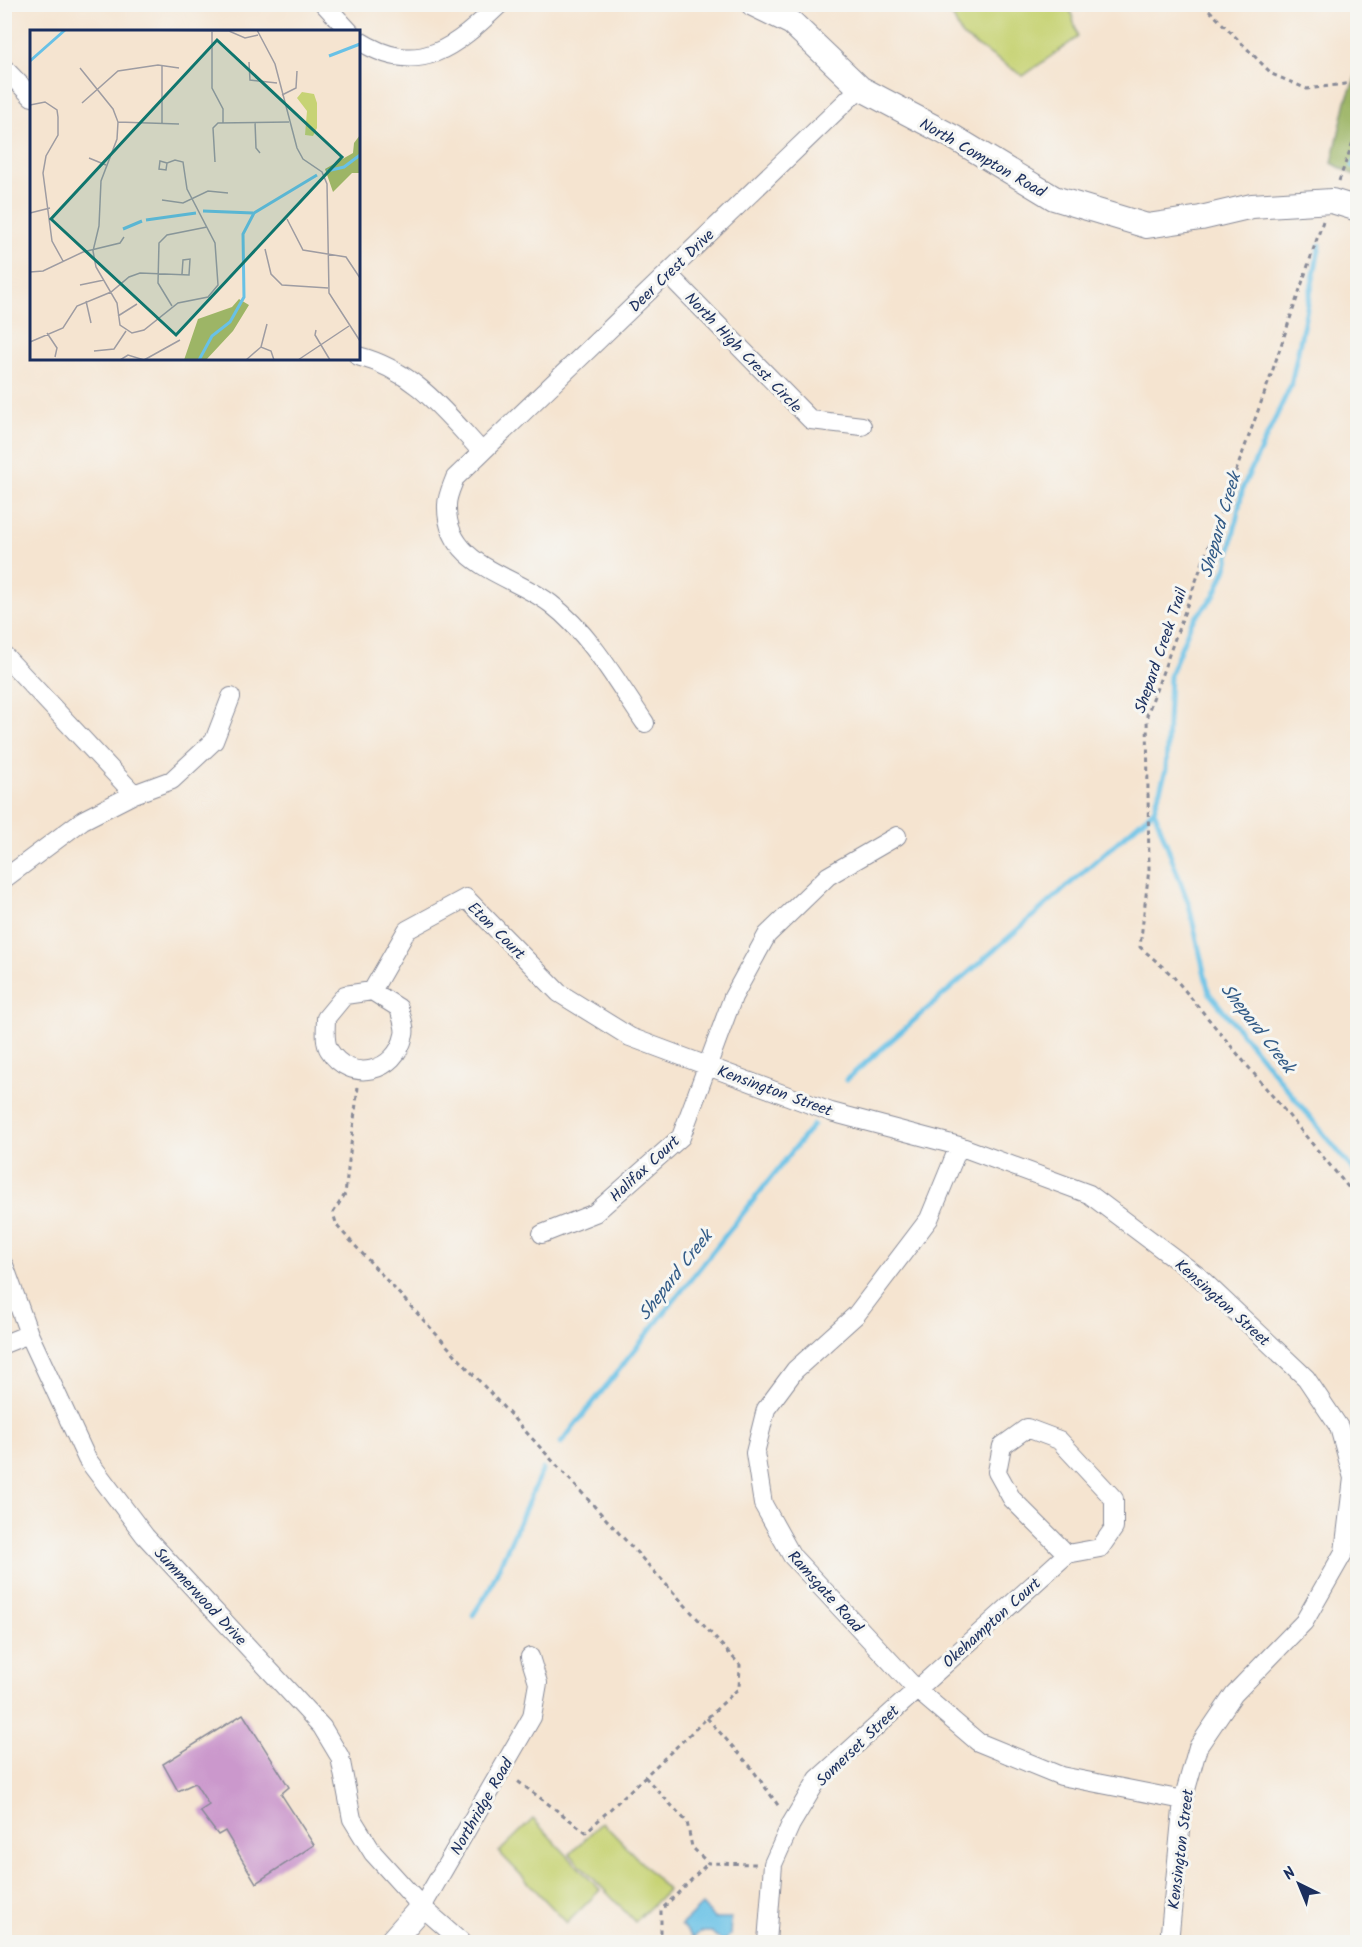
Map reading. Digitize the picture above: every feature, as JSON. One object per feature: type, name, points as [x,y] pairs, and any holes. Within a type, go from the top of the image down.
[{"type":"street","points":[[324,4],[348,30]]},
{"type":"street","points":[[360,41],[378,52],[406,59],[438,54],[471,32],[500,4]]},
{"type":"street","name":"North Compton Road","points":[[753,4],[792,23],[860,88],[953,137],[1054,198],[1147,226],[1201,218],[1252,206],[1332,201],[1358,209]]},
{"type":"street","points":[[4,68],[30,95]]},
{"type":"street","name":"Deer Crest Drive","points":[[645,723],[592,645],[551,603],[473,561],[453,535],[447,504],[454,478],[860,88]]},
{"type":"street","name":"North High Crest Circle","points":[[668,273],[811,420],[862,426]]},
{"type":"street","points":[[360,356],[378,361],[406,375],[429,395],[482,452]]},
{"type":"street","points":[[4,654],[134,794]]},
{"type":"street","points":[[4,879],[82,820],[134,794],[172,780],[214,741],[231,697]]},
{"type":"street","name":"Halifax Court","points":[[542,1234],[596,1213],[681,1137],[733,997],[767,935],[828,876],[897,836]]},
{"type":"street","name":"Eton Court","points":[[372,991],[407,930],[466,898],[559,993]]},
{"type":"street","points":[[372,991],[399,1008],[405,1033],[396,1057],[380,1068],[360,1072],[342,1065],[327,1048],[326,1018],[345,995],[372,991]]},
{"type":"street","name":"Kensington Street","points":[[559,993],[630,1037],[831,1112],[959,1146],[1089,1194],[1198,1276],[1306,1378],[1339,1427],[1355,1478],[1344,1552],[1304,1622],[1234,1694],[1198,1747],[1182,1800],[1169,1942]]},
{"type":"street","name":"Ramsgate Road","points":[[959,1146],[929,1219],[856,1315],[795,1370],[766,1409],[755,1453],[763,1504],[792,1556],[916,1689],[978,1742],[1062,1776],[1182,1800]]},
{"type":"street","name":"Summerwood Drive","points":[[4,1265],[29,1335],[87,1459],[145,1536],[322,1727],[340,1757],[352,1819],[373,1853],[422,1907]]},
{"type":"street","points":[[4,1344],[29,1335]]},
{"type":"street","points":[[1027,1428],[1059,1440],[1114,1499],[1114,1528],[1100,1548],[1067,1554],[1012,1499],[997,1472],[1002,1446],[1027,1428]]},
{"type":"street","name":"Okehampton Court","points":[[916,1689],[1067,1554]]},
{"type":"street","name":"Northridge Road","points":[[391,1942],[422,1907],[532,1717],[538,1683],[530,1657]]},
{"type":"street","name":"Somerset Street","points":[[767,1942],[773,1864],[791,1824],[818,1779],[916,1689]]},
{"type":"street","points":[[422,1907],[462,1942]]},
{"type":"path","points":[[1203,4],[1272,74],[1307,89],[1352,83],[1358,88]]},
{"type":"path","name":"Shepard Creek Trail","points":[[1358,128],[1147,715],[1149,869],[1140,947],[1172,975],[1358,1199]]},
{"type":"path","points":[[360,1072],[345,1194],[333,1213],[337,1226],[740,1665],[739,1688],[586,1832],[502,1770]]},
{"type":"path","points":[[707,1718],[750,1766],[791,1824]]},
{"type":"path","points":[[645,1777],[687,1822],[692,1847],[708,1863],[773,1864]]},
{"type":"path","points":[[661,1942],[661,1911],[708,1863]]},
{"type":"green space","points":[[947,5],[1069,5],[1078,37],[1023,76],[962,36]]},
{"type":"green space","points":[[1357,73],[1357,177],[1332,163],[1346,101]]},
{"type":"green space","points":[[533,1819],[600,1890],[567,1923],[499,1852]]},
{"type":"green space","points":[[602,1822],[668,1890],[635,1922],[570,1854]]},
{"type":"water","points":[[702,1905],[714,1918],[731,1918],[730,1935],[723,1942],[711,1932],[700,1932],[693,1938],[681,1925]]},
{"type":"building","points":[[243,1714],[289,1787],[281,1794],[314,1845],[256,1883],[225,1831],[218,1835],[200,1811],[209,1805],[195,1783],[178,1791],[163,1764]]},
{"type":"waterway","name":"Shepard Creek","points":[[1353,166],[1358,158]]},
{"type":"waterway","name":"Shepard Creek","points":[[846,1080],[1154,810],[1166,770],[1170,675],[1191,623],[1214,596],[1227,566],[1243,487],[1291,385],[1320,245]]},
{"type":"waterway","name":"Shepard Creek","points":[[1154,810],[1189,905],[1209,993],[1358,1176]]},
{"type":"waterway","name":"Shepard Creek","points":[[561,1443],[813,1125]]},
{"type":"waterway","name":"Shepard Creek","points":[[473,1615],[488,1592],[543,1469]]}]
